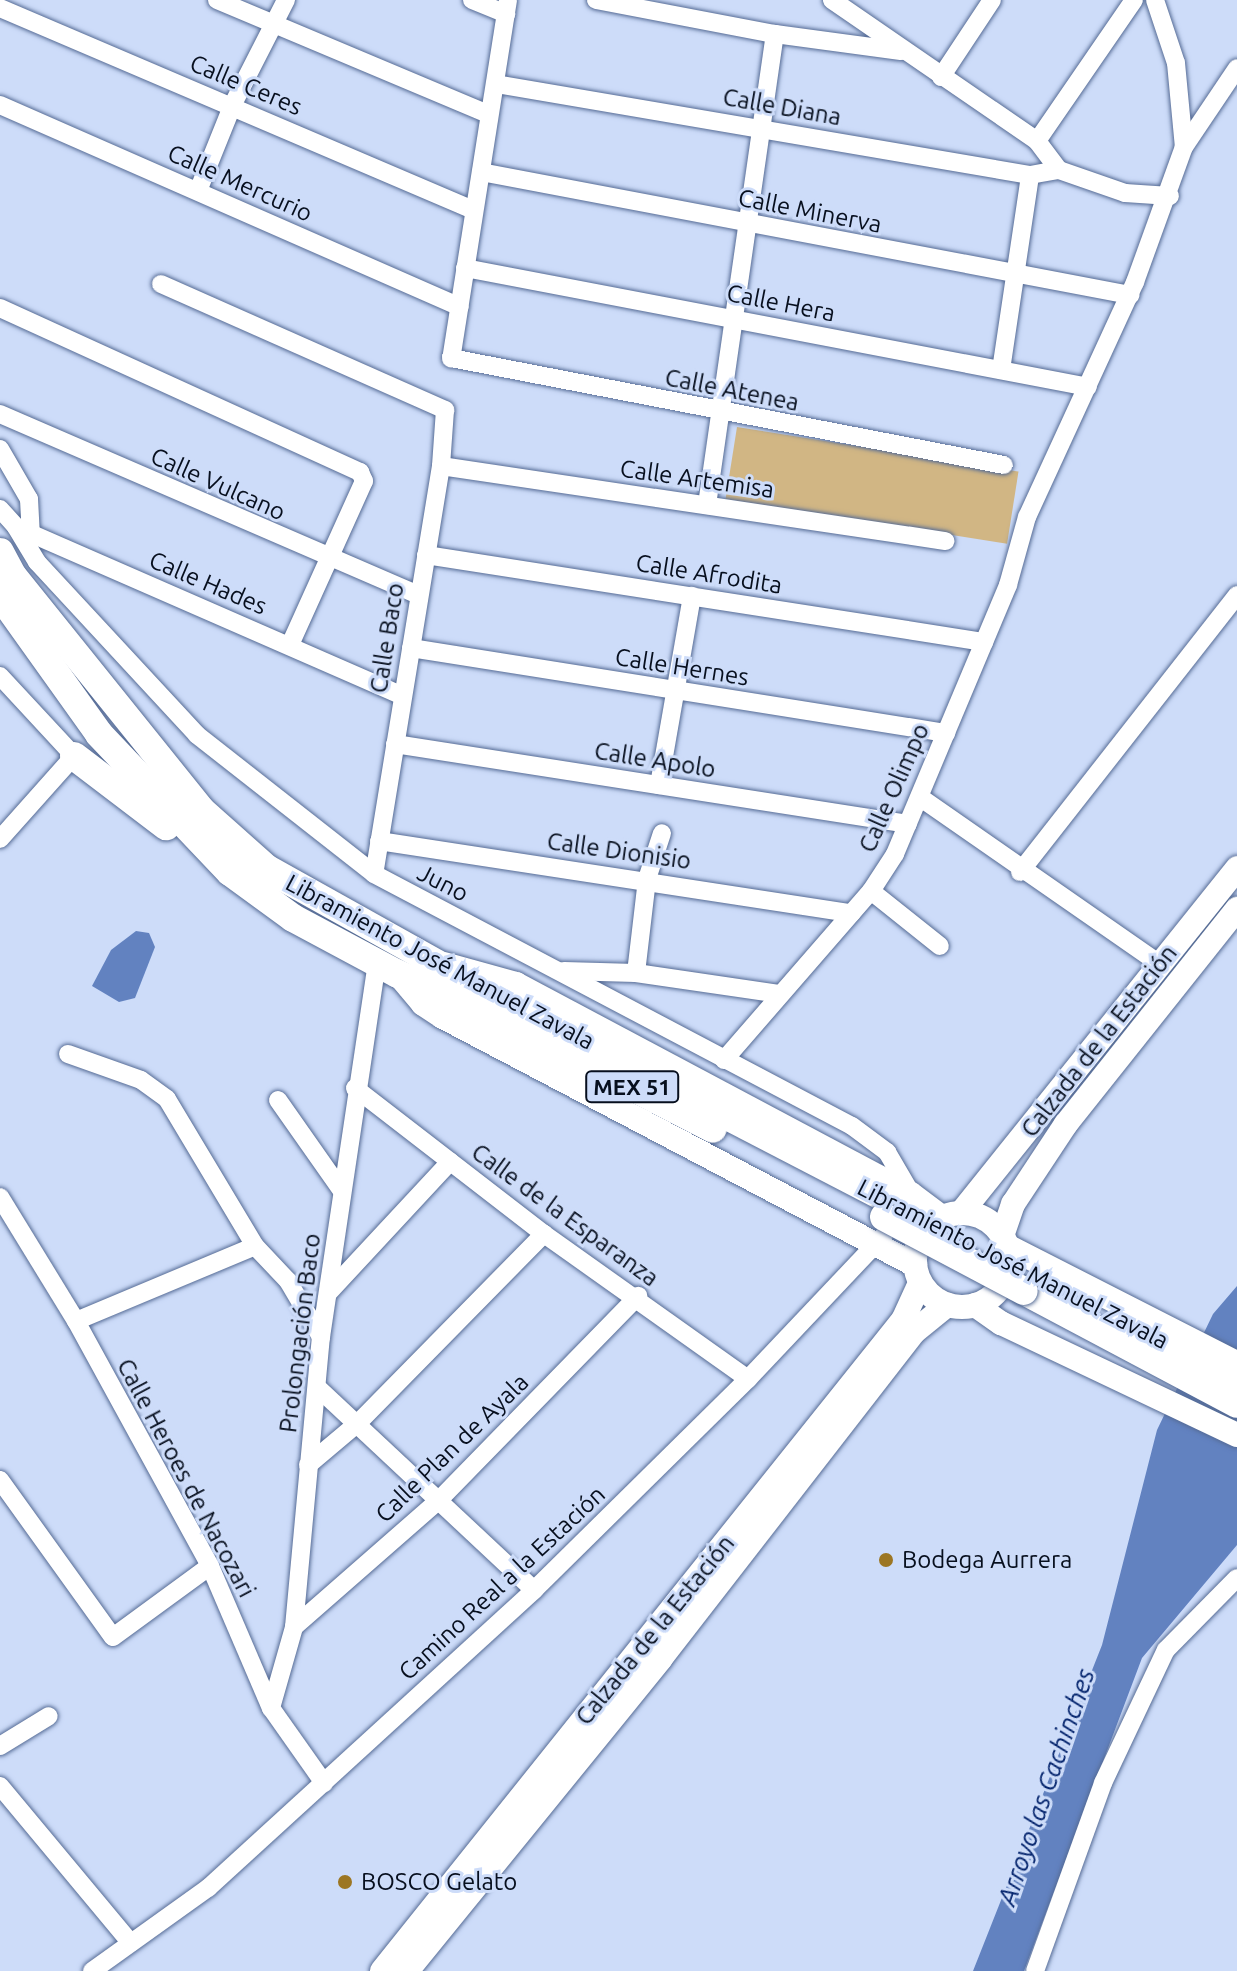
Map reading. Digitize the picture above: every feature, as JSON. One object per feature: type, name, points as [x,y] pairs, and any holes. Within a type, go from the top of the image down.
[{"type":"main road","name":"Libramiento José Manuel Zavala","points":[[0,552],[13,576],[201,810],[266,868],[438,963],[896,1204],[1028,1282],[1237,1381]]},
{"type":"main road","name":"Libramiento José Manuel Zavala","points":[[0,595],[99,734],[230,872],[293,918],[388,969],[896,1204]]},
{"type":"main road","points":[[74,756],[230,872]]},
{"type":"main road","name":"Calzada de la Estación","points":[[951,1215],[1237,868]]},
{"type":"main road","name":"Calzada de la Estación","points":[[1004,1241],[1013,1204],[1066,1124],[1237,909]]},
{"type":"main road","points":[[388,969],[423,1004],[443,1017],[876,1247],[918,1274],[947,1305],[975,1305],[989,1299],[1006,1275],[1004,1241]]},
{"type":"main road","points":[[896,1204],[985,1219],[1004,1241],[1188,1357],[1237,1363]]},
{"type":"main road","points":[[918,1274],[921,1237],[951,1215]]},
{"type":"main road","name":"Calzada de la Estación","points":[[382,1971],[903,1320],[918,1274]]},
{"type":"main road","name":"Calzada de la Estación","points":[[407,1971],[661,1658],[915,1331],[947,1305]]},
{"type":"main road","points":[[975,1305],[1001,1323],[1166,1397],[1237,1435]]},
{"type":"main road","name":"Libramiento José Manuel Zavala","points":[[1188,1357],[1237,1404]]},
{"type":"street","points":[[217,0],[488,114]]},
{"type":"street","points":[[198,191],[233,104],[286,0]]},
{"type":"street","points":[[460,307],[471,209],[481,172],[507,7],[472,0]]},
{"type":"street","points":[[596,0],[775,34],[904,51]]},
{"type":"street","points":[[941,77],[992,0]]},
{"type":"street","points":[[1037,141],[1134,0]]},
{"type":"street","points":[[1155,0],[1176,63],[1184,147]]},
{"type":"street","points":[[840,2],[904,51],[1037,141],[1059,170],[1125,193],[1170,196]]},
{"type":"street","name":"Calle Ceres","points":[[0,8],[233,104],[471,209]]},
{"type":"street","points":[[707,505],[765,127],[775,34]]},
{"type":"street","points":[[1088,387],[1170,196],[1184,147],[1237,68]]},
{"type":"street","name":"Calle Diana","points":[[496,84],[765,127],[1030,175],[1059,170]]},
{"type":"street","name":"Calle Mercurio","points":[[0,105],[460,307]]},
{"type":"street","name":"Calle Minerva","points":[[481,172],[1130,295]]},
{"type":"street","points":[[1001,370],[1030,175]]},
{"type":"street","name":"Calle Hera","points":[[465,268],[1088,387]]},
{"type":"street","name":"Calle Baco","points":[[161,284],[445,410],[441,466],[374,874]]},
{"type":"street","name":"Calle Atenea","points":[[460,307],[451,358],[720,413],[1004,465]]},
{"type":"street","points":[[0,308],[125,369],[346,463],[364,481],[290,645]]},
{"type":"street","name":"Calle Olimpo","points":[[724,1060],[871,891],[908,824],[1008,585],[1027,517],[1057,460],[1088,387]]},
{"type":"street","name":"Calle Vulcano","points":[[0,414],[328,559],[418,595]]},
{"type":"street","points":[[0,449],[29,499],[23,531]]},
{"type":"street","name":"Calle Artemisa","points":[[441,466],[945,541]]},
{"type":"street","name":"Calle Hades","points":[[0,509],[23,531],[402,696]]},
{"type":"street","name":"Juno","points":[[23,531],[37,562],[197,735],[374,874],[852,1126],[887,1152],[896,1204]]},
{"type":"street","name":"Calle Afrodita","points":[[426,555],[984,642]]},
{"type":"street","points":[[1020,872],[1237,595]]},
{"type":"street","points":[[659,785],[692,596]]},
{"type":"street","name":"Calle Hernes","points":[[411,648],[946,733]]},
{"type":"street","points":[[0,676],[74,756],[0,839]]},
{"type":"street","name":"Calle Apolo","points":[[395,744],[908,824]]},
{"type":"street","points":[[921,798],[1020,872],[1160,964]]},
{"type":"street","points":[[636,973],[647,879],[662,833]]},
{"type":"street","name":"Calle Dionisio","points":[[379,841],[647,879],[852,913]]},
{"type":"street","points":[[871,891],[940,946]]},
{"type":"street","name":"Prolongación Baco","points":[[271,1708],[294,1627],[321,1337],[355,1088],[388,969]]},
{"type":"street","points":[[560,971],[636,973],[780,994]]},
{"type":"street","points":[[68,1054],[157,1088],[255,1246],[288,1281],[321,1337]]},
{"type":"street","name":"Calle de la Esparanza","points":[[355,1088],[544,1234],[638,1296],[748,1379]]},
{"type":"street","points":[[278,1100],[342,1191]]},
{"type":"street","points":[[329,1292],[450,1162]]},
{"type":"street","name":"Calle Heroes de Nacozari","points":[[0,1197],[76,1321],[210,1566],[271,1708],[324,1783]]},
{"type":"street","name":"Camino Real a la Estación","points":[[92,1971],[208,1888],[534,1590],[748,1379],[876,1247],[896,1204]]},
{"type":"street","points":[[308,1465],[359,1422],[544,1234]]},
{"type":"street","points":[[76,1321],[255,1246]]},
{"type":"street","name":"Calle Plan de Ayala","points":[[294,1627],[440,1499],[638,1296]]},
{"type":"street","points":[[317,1387],[359,1422],[534,1590]]},
{"type":"street","points":[[0,1480],[113,1637],[210,1566]]},
{"type":"street","points":[[1035,1971],[1103,1783],[1166,1650],[1237,1578]]},
{"type":"street","points":[[0,1746],[49,1716]]},
{"type":"street","points":[[0,1786],[131,1943]]},
{"type":"shaded area","points":[[737,427],[1018,472],[1007,544],[726,499]]},
{"type":"water","points":[[136,931],[149,933],[155,947],[135,998],[119,1002],[92,986],[111,950]]},
{"type":"water","name":"Arroyo las Cachinches","points":[[1237,1286],[1237,1545],[1142,1658],[1024,1971],[973,1971],[1102,1645],[1157,1430],[1213,1314]]},
{"type":"place","name":"Bodega Aurrera","points":[[886,1560]]},
{"type":"place","name":"BOSCO Gelato","points":[[345,1882]]}]
